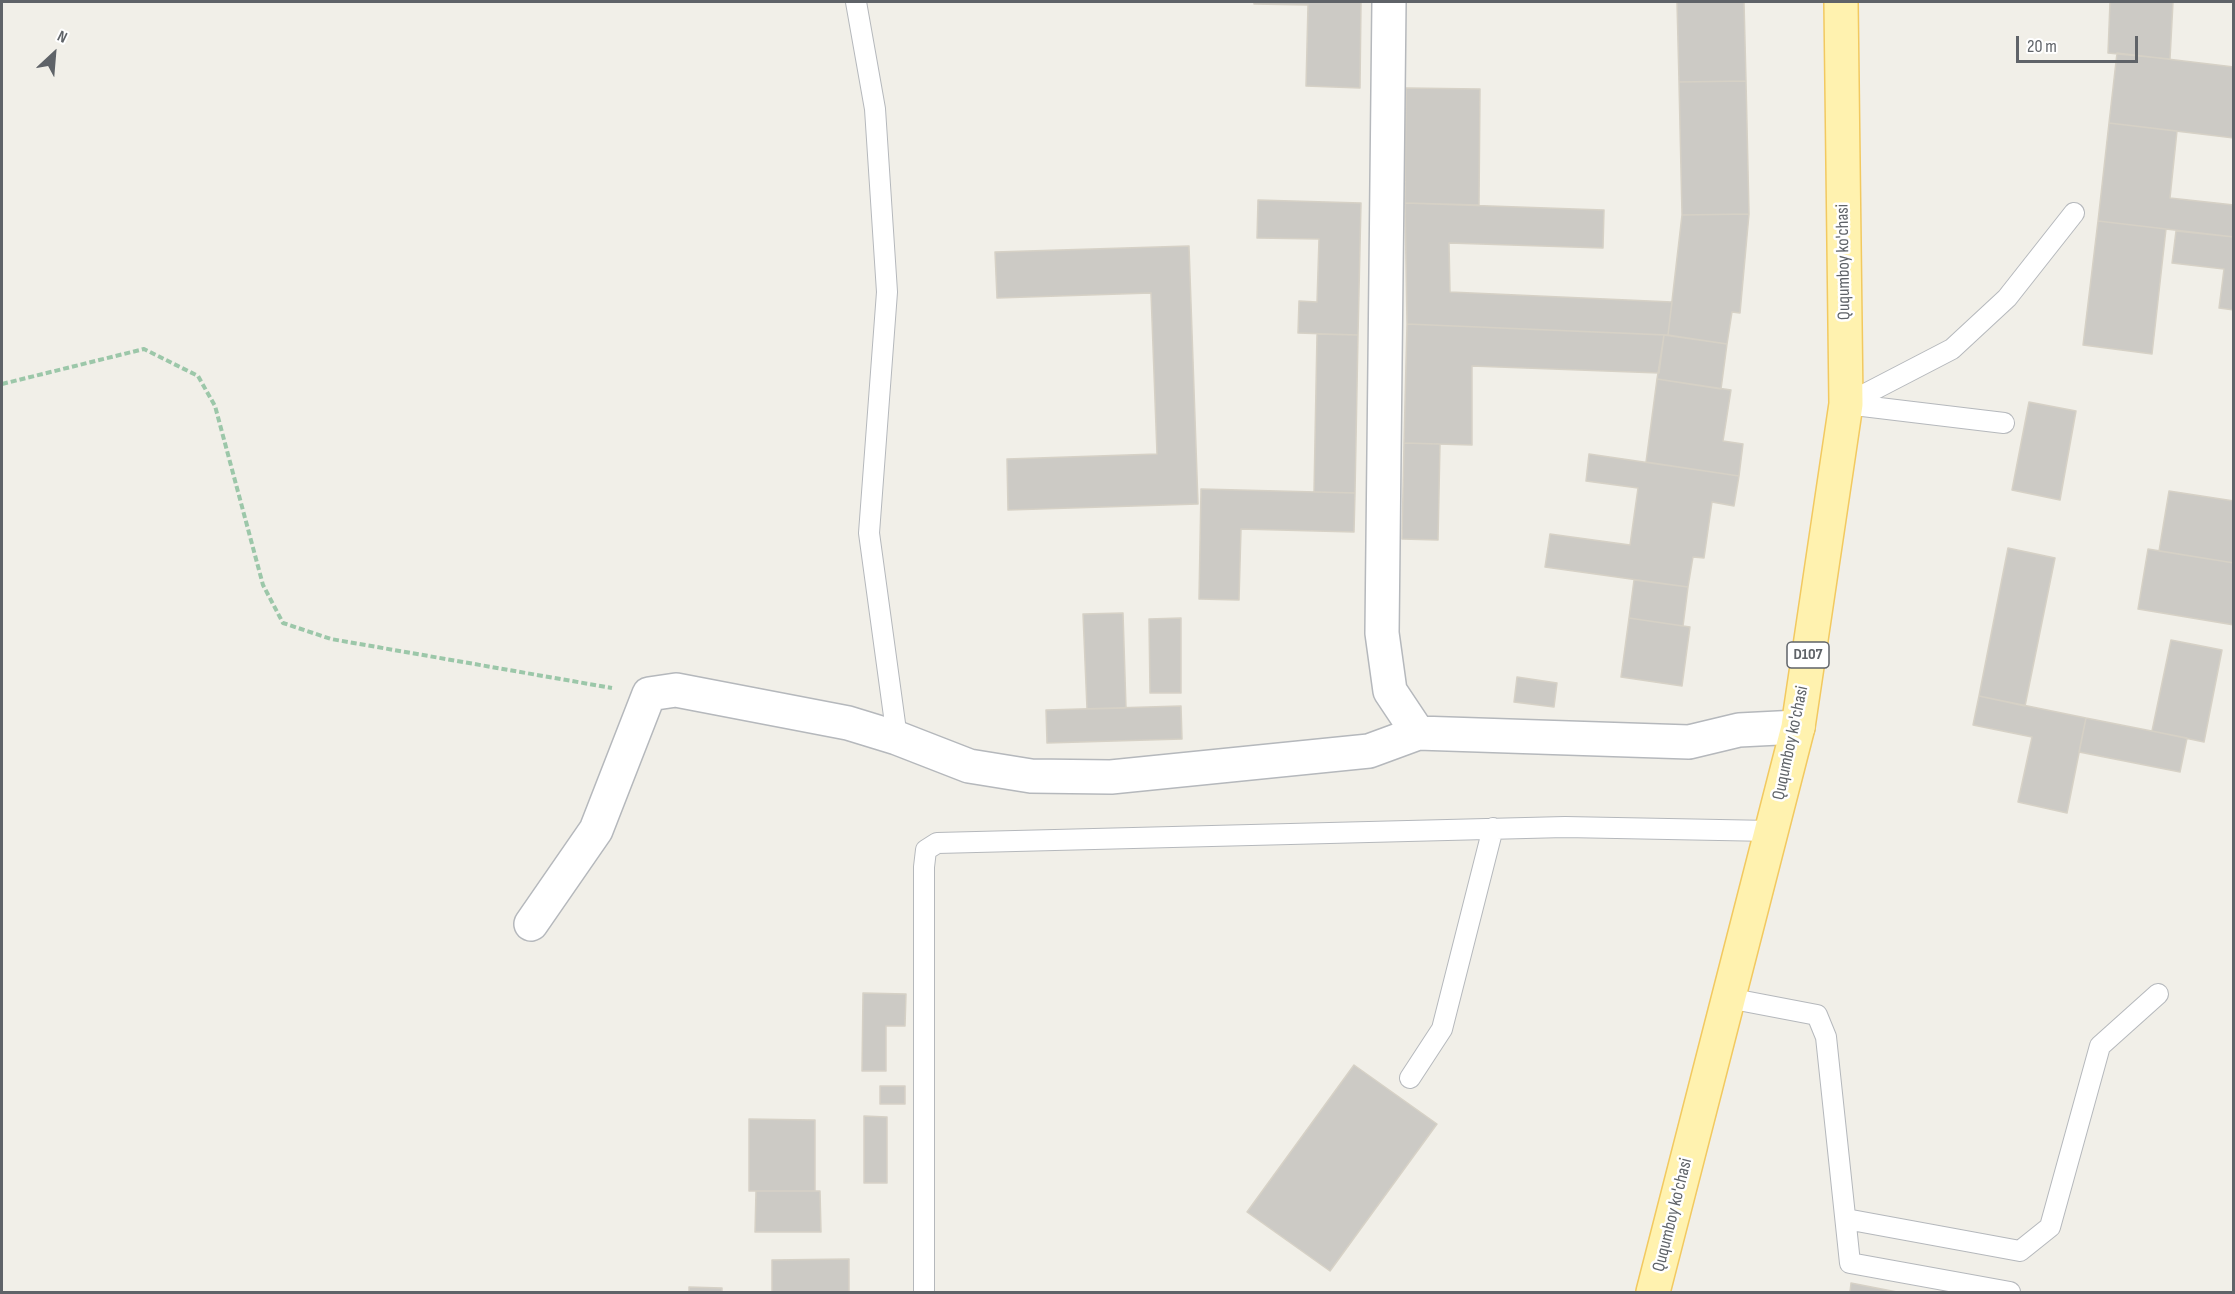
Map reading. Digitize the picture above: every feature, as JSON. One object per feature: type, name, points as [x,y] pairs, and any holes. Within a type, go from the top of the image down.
[{"type":"main road","name":"Ququmboy ko'chasi","points":[[1653,1293],[1798,727],[1846,404],[1841,2]]},
{"type":"street","points":[[1389,2],[1382,633],[1390,690],[1418,733]]},
{"type":"street","points":[[531,924],[596,830],[649,694],[676,690],[848,723],[897,738],[969,766],[1031,776],[1111,777],[1369,752],[1418,733],[1689,742],[1740,730],[1798,727]]},
{"type":"lane","points":[[856,2],[875,109],[886,292],[869,533],[897,738]]},
{"type":"lane","points":[[1846,404],[1952,349],[2007,298],[2074,213]]},
{"type":"lane","points":[[1846,404],[2004,423]]},
{"type":"lane","points":[[924,1293],[924,867],[926,850],[937,843],[1493,828],[1771,831]]},
{"type":"lane","points":[[1410,1078],[1442,1029],[1493,828]]},
{"type":"lane","points":[[1846,1219],[2020,1251],[2050,1227],[2100,1046],[2158,994]]},
{"type":"lane","points":[[1728,998],[1817,1015],[1826,1037],[1850,1263],[2010,1292]]},
{"type":"path","points":[[2,384],[144,349],[198,376],[215,406],[263,585],[283,623],[331,639],[649,694]]},
{"type":"building","points":[[1254,2],[1361,2],[1360,88],[1306,86],[1308,5],[1254,4]]},
{"type":"building","points":[[1677,2],[1744,2],[1746,81],[1679,82]]},
{"type":"building","points":[[2110,2],[2173,2],[2170,59],[2108,53]]},
{"type":"building","points":[[2117,53],[2234,67],[2234,138],[2109,123]]},
{"type":"building","points":[[1746,81],[1749,214],[1682,215],[1679,82]]},
{"type":"building","points":[[1406,88],[1480,89],[1479,205],[1405,203]]},
{"type":"building","points":[[2109,123],[2177,131],[2170,198],[2234,205],[2234,237],[2098,221]]},
{"type":"building","points":[[1258,200],[1361,203],[1358,335],[1298,333],[1299,301],[1317,302],[1319,239],[1257,238]]},
{"type":"building","points":[[1405,203],[1604,210],[1603,248],[1449,243],[1450,292],[1672,302],[1668,335],[1407,324]]},
{"type":"building","points":[[1749,214],[1740,313],[1732,312],[1727,344],[1668,335],[1682,215]]},
{"type":"building","points":[[2098,221],[2166,229],[2152,354],[2083,345]]},
{"type":"building","points":[[2176,231],[2234,237],[2234,310],[2219,308],[2224,269],[2172,263]]},
{"type":"building","points":[[1189,246],[1198,504],[1008,510],[1007,459],[1157,454],[1151,293],[997,298],[995,252]]},
{"type":"building","points":[[1407,324],[1664,335],[1659,373],[1472,366],[1472,445],[1404,443]]},
{"type":"building","points":[[1317,334],[1358,335],[1355,493],[1314,492]]},
{"type":"building","points":[[1664,335],[1727,344],[1721,389],[1657,379]]},
{"type":"building","points":[[1657,379],[1731,390],[1723,441],[1743,444],[1739,476],[1646,462]]},
{"type":"building","points":[[2029,402],[2076,411],[2060,500],[2012,490]]},
{"type":"building","points":[[1404,443],[1440,444],[1438,540],[1402,539]]},
{"type":"building","points":[[1589,454],[1739,476],[1734,506],[1712,502],[1704,558],[1693,557],[1688,587],[1545,567],[1550,534],[1630,545],[1638,488],[1586,481]]},
{"type":"building","points":[[1201,489],[1355,493],[1354,532],[1241,529],[1239,600],[1199,599]]},
{"type":"building","points":[[2169,491],[2234,501],[2234,563],[2159,551]]},
{"type":"building","points":[[2008,548],[2055,558],[2025,706],[1979,696]]},
{"type":"building","points":[[2148,549],[2234,563],[2234,625],[2138,609]]},
{"type":"building","points":[[1634,580],[1688,587],[1683,626],[1629,618]]},
{"type":"building","points":[[1123,613],[1126,708],[1087,709],[1083,614]]},
{"type":"building","points":[[1181,618],[1181,693],[1150,693],[1149,619]]},
{"type":"building","points":[[1629,618],[1690,627],[1682,686],[1621,677]]},
{"type":"building","points":[[2171,640],[2222,650],[2204,742],[2152,731]]},
{"type":"building","points":[[1517,677],[1557,683],[1554,707],[1514,702]]},
{"type":"building","points":[[1979,696],[2086,718],[2067,813],[2018,802],[2032,737],[1973,725]]},
{"type":"building","points":[[1181,706],[1182,739],[1047,743],[1046,710]]},
{"type":"building","points":[[2086,718],[2187,738],[2180,772],[2079,752]]},
{"type":"building","points":[[863,993],[906,994],[905,1026],[886,1026],[886,1071],[862,1071]]},
{"type":"building","points":[[1354,1065],[1437,1124],[1330,1271],[1247,1212]]},
{"type":"building","points":[[880,1086],[905,1086],[905,1104],[880,1104]]},
{"type":"building","points":[[864,1116],[887,1117],[887,1183],[864,1183]]},
{"type":"building","points":[[749,1119],[815,1120],[815,1191],[749,1191]]},
{"type":"building","points":[[756,1191],[820,1191],[821,1232],[755,1232]]},
{"type":"building","points":[[849,1259],[849,1292],[772,1292],[772,1260]]},
{"type":"building","points":[[1851,1283],[1897,1292],[1850,1292]]},
{"type":"building","points":[[689,1287],[722,1288],[722,1292],[689,1292]]}]
